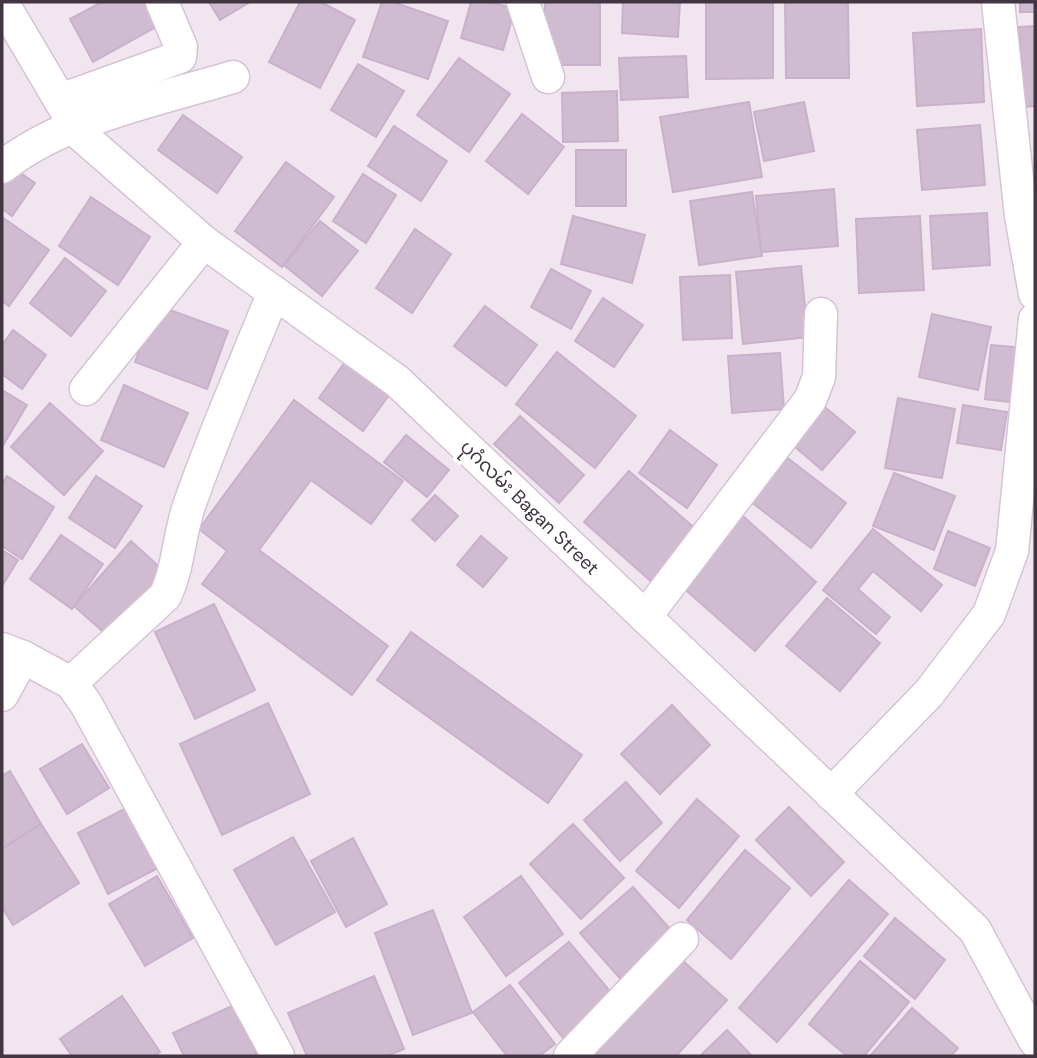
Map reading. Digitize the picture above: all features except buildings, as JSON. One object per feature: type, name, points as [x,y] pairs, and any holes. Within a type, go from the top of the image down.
[{"type":"street","name":"ပုဂံလမ်း Bagan Street","points":[[2,2],[80,134],[204,242],[397,381],[975,930],[1035,1041]]},
{"type":"street","points":[[2,167],[67,112],[180,57],[181,47],[162,2]]},
{"type":"street","points":[[523,2],[548,77]]},
{"type":"street","points":[[998,2],[1028,216],[1035,294]]},
{"type":"street","points":[[67,112],[233,77]]},
{"type":"street","points":[[86,389],[204,242]]},
{"type":"street","points":[[71,683],[164,596],[169,587],[173,579],[182,526],[199,478],[274,292]]},
{"type":"street","points":[[645,617],[810,400],[819,377],[821,314]]},
{"type":"street","points":[[831,794],[929,692],[989,614],[1012,551],[1035,319]]},
{"type":"street","points":[[2,695],[12,653],[71,683],[86,704],[278,1056]]},
{"type":"street","points":[[570,1056],[682,939]]}]
